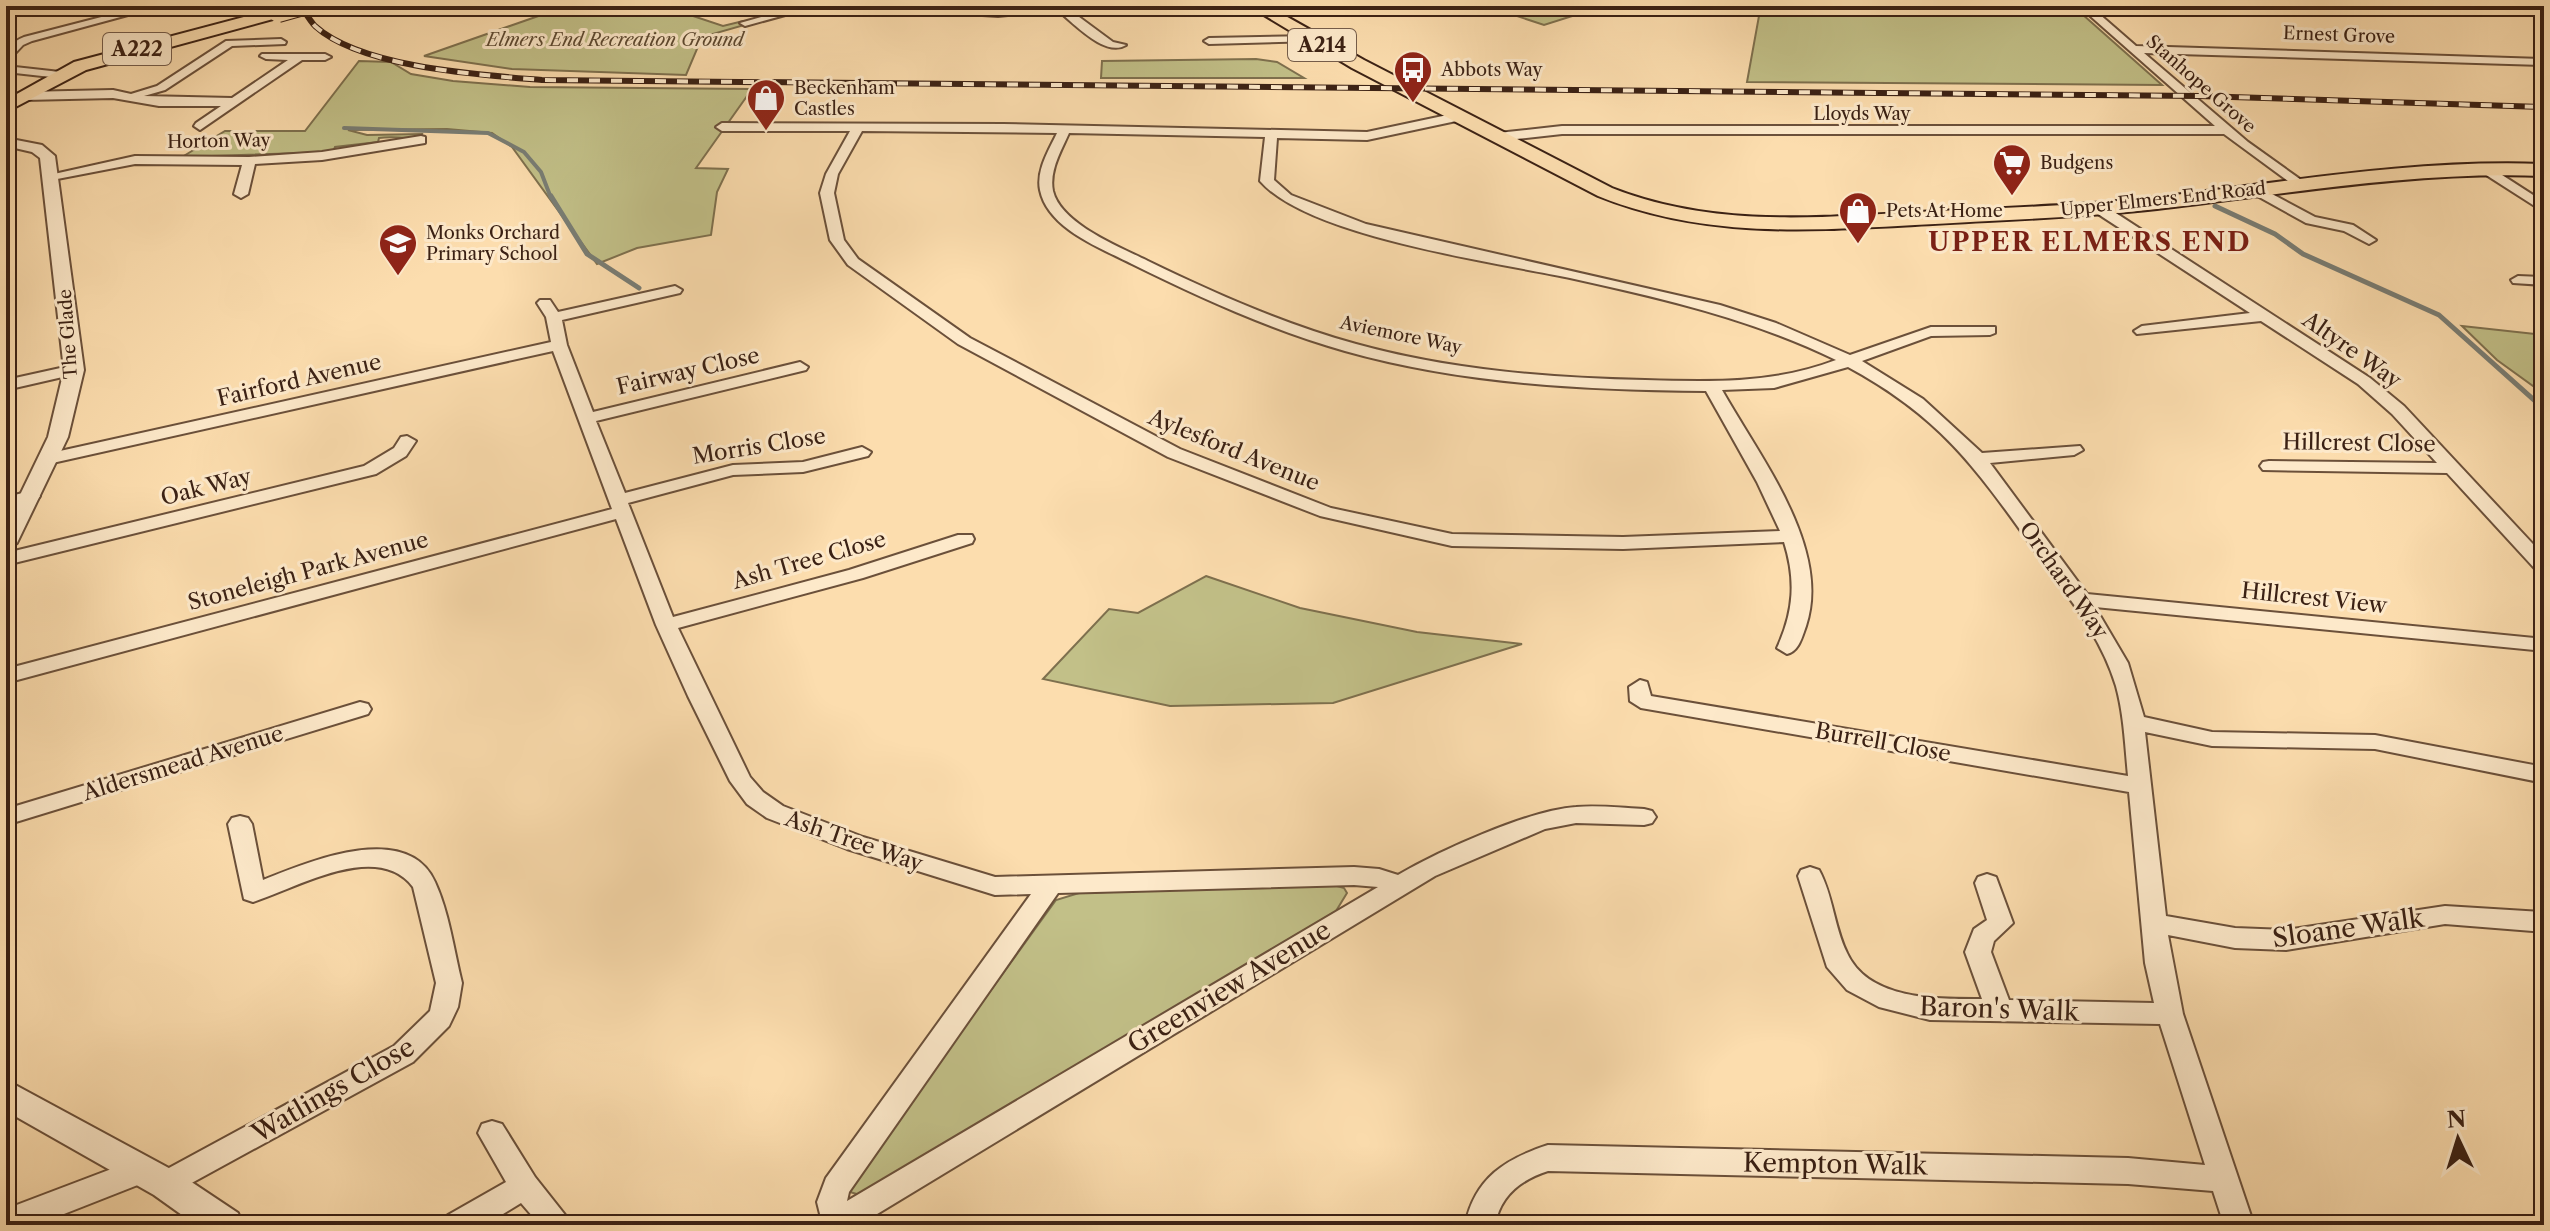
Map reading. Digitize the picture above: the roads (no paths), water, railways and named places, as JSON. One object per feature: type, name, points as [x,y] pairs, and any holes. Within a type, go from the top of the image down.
[{"type":"main road","name":"A222","points":[[6,107],[60,75],[107,57],[303,6]]},
{"type":"main road","name":"Upper Elmers End Road","points":[[1257,6],[1457,117],[1633,204],[1710,221],[1831,222],[2100,209],[2420,170],[2544,170]]},
{"type":"street","points":[[6,60],[19,43],[28,39],[156,6]]},
{"type":"street","points":[[745,23],[778,10],[813,6]]},
{"type":"street","points":[[888,6],[997,13],[1061,7],[1110,45],[1121,45]]},
{"type":"street","name":"Stanhope Grove","points":[[2084,6],[2226,130],[2276,171],[2299,185]]},
{"type":"street","points":[[2345,6],[2407,11]]},
{"type":"street","points":[[1209,41],[1312,39]]},
{"type":"street","points":[[25,96],[133,95],[161,88],[230,43],[281,42]]},
{"type":"street","name":"Ernest Grove","points":[[2132,49],[2544,62]]},
{"type":"street","points":[[266,56],[325,57]]},
{"type":"street","points":[[200,126],[299,57]]},
{"type":"street","points":[[6,69],[60,75]]},
{"type":"street","points":[[133,95],[159,102],[235,102]]},
{"type":"street","points":[[722,127],[1375,136],[1457,117]]},
{"type":"street","name":"Aylesford Avenue","points":[[858,127],[832,174],[827,193],[837,240],[853,262],[964,341],[1174,453],[1326,512],[1452,540],[1623,543],[1792,536]]},
{"type":"street","name":"Aviemore Way","points":[[1064,130],[1046,180],[1049,198],[1058,210],[1104,244],[1230,304],[1345,346],[1420,363],[1556,379],[1785,383],[1807,378],[1926,332],[1990,330]]},
{"type":"street","name":"Lloyds Way","points":[[1498,137],[1562,130],[2226,130]]},
{"type":"street","name":"Orchard Way","points":[[1271,134],[1266,177],[1277,192],[1313,209],[1397,237],[1722,312],[1788,333],[1849,362],[1926,410],[1978,459],[2079,599],[2120,665],[2129,692],[2153,923],[2170,1014],[2239,1225]]},
{"type":"street","name":"Horton Way","points":[[52,176],[135,160],[249,161],[322,156],[387,143],[421,140]]},
{"type":"street","points":[[6,142],[44,152],[52,176]]},
{"type":"street","points":[[241,194],[249,161]]},
{"type":"street","points":[[2485,168],[2544,208]]},
{"type":"street","name":"The Glade","points":[[6,543],[48,459],[72,396],[74,370],[52,176]]},
{"type":"street","points":[[2257,190],[2311,220],[2348,228],[2369,240]]},
{"type":"street","points":[[2291,208],[2315,205]]},
{"type":"street","name":"Altyre Way","points":[[2100,209],[2364,381],[2398,410],[2544,567]]},
{"type":"street","points":[[2518,280],[2544,281]]},
{"type":"street","name":"Ash Tree Way","points":[[675,290],[550,310],[559,345],[666,625],[736,772],[755,798],[775,812],[841,838],[981,883],[1050,886],[1354,876],[1398,885]]},
{"type":"street","points":[[2142,331],[2264,316]]},
{"type":"street","name":"Fairford Avenue","points":[[48,459],[559,345]]},
{"type":"street","name":"Fairway Close","points":[[587,418],[800,367]]},
{"type":"street","points":[[6,385],[74,370]]},
{"type":"street","points":[[1710,384],[1792,536],[1803,592],[1798,623],[1787,648]]},
{"type":"street","name":"Oak Way","points":[[6,559],[370,470],[400,452],[407,441]]},
{"type":"street","points":[[1978,459],[2074,450]]},
{"type":"street","name":"Morris Close","points":[[620,506],[733,470],[803,467],[862,452]]},
{"type":"street","name":"Hillcrest Close","points":[[2269,466],[2449,468]]},
{"type":"street","points":[[6,502],[31,496]]},
{"type":"street","name":"Stoneleigh Park Avenue","points":[[6,676],[620,506]]},
{"type":"street","name":"Ash Tree Close","points":[[666,625],[856,574],[965,539]]},
{"type":"street","name":"Hillcrest View","points":[[2079,599],[2544,645]]},
{"type":"street","name":"Burrell Close","points":[[1640,687],[1641,701],[2139,786]]},
{"type":"street","name":"Aldersmead Avenue","points":[[6,817],[360,709]]},
{"type":"street","points":[[2133,722],[2212,739],[2375,742],[2544,775]]},
{"type":"street","name":"Greenview Avenue","points":[[1050,886],[843,1176],[833,1195],[835,1224],[1398,885],[1460,853],[1541,821],[1576,815],[1644,817]]},
{"type":"street","name":"Watlings Close","points":[[154,1177],[394,1061],[424,1036],[449,999],[449,983],[424,884],[410,865],[392,859],[367,857],[253,893],[240,824]]},
{"type":"street","name":"Baron's Walk","points":[[1810,876],[1830,946],[1845,972],[1856,983],[1907,1006],[2170,1014]]},
{"type":"street","points":[[1987,883],[2001,923],[1983,936],[1978,952],[1999,1009]]},
{"type":"street","name":"Sloane Walk","points":[[2153,923],[2210,934],[2286,940],[2445,915],[2480,915],[2543,923]]},
{"type":"street","points":[[6,1094],[154,1177],[225,1225]]},
{"type":"street","points":[[492,1133],[525,1186],[558,1225]]},
{"type":"street","name":"Kempton Walk","points":[[1480,1225],[1482,1211],[1499,1183],[1512,1171],[1548,1158],[2128,1171],[2224,1179]]},
{"type":"street","points":[[6,1223],[154,1177]]},
{"type":"street","points":[[458,1225],[525,1186]]},
{"type":"waterway","points":[[344,128],[488,133],[524,152],[541,172],[551,198]]},
{"type":"waterway","points":[[551,196],[587,254],[639,288]]},
{"type":"waterway","points":[[2215,206],[2275,234],[2303,254],[2439,315],[2544,409]]},
{"type":"tram line","points":[[6,7],[11,6]]},
{"type":"railway","points":[[301,6],[315,26],[361,51],[423,67],[542,80],[2199,96],[2544,107]]},
{"type":"place","name":"Abbots Way","points":[[1413,104]]},
{"type":"place","name":"Beckenham Castles","points":[[766,132]]},
{"type":"place","name":"Budgens","points":[[2012,197]]},
{"type":"place","name":"Pets At Home","points":[[1858,245]]},
{"type":"place","name":"Monks Orchard Primary School","points":[[398,277]]},
{"type":"district","name":"UPPER ELMERS END","points":[[2090,242]]},
{"type":"park label","name":"Elmers End Recreation Ground","points":[[615,40]]}]
